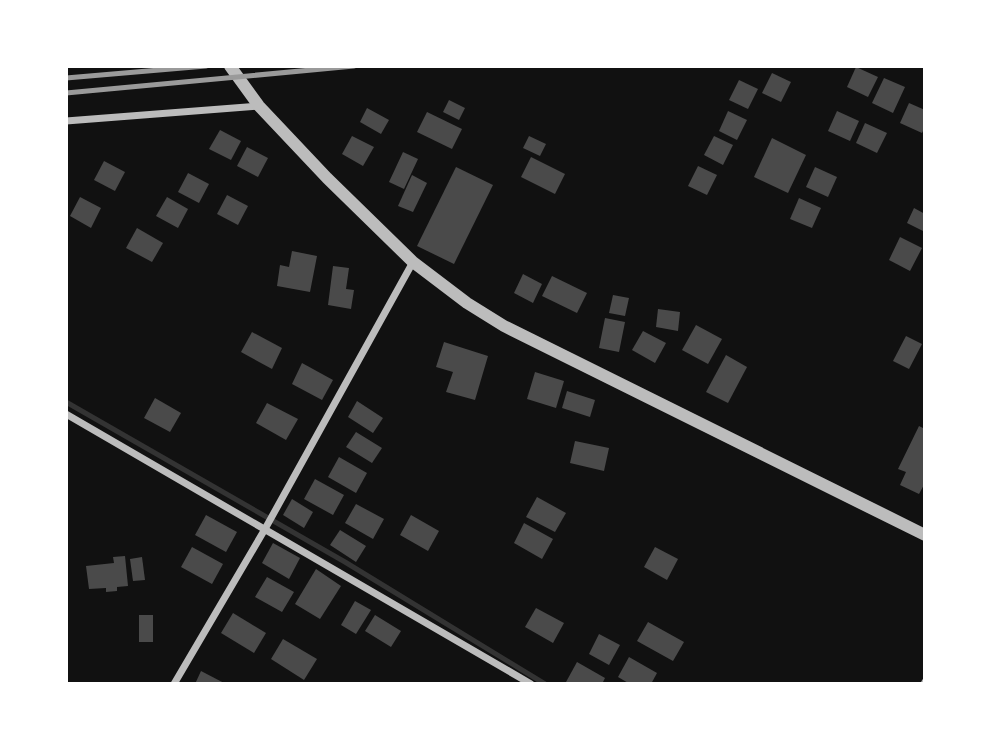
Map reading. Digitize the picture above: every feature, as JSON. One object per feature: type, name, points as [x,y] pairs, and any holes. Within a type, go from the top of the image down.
[{"type":"street","points":[[230,66],[259,106],[327,178],[413,262],[467,303],[505,326],[925,535]]},
{"type":"street","points":[[66,121],[259,106]]},
{"type":"street","points":[[174,684],[265,529],[413,262]]},
{"type":"street","points":[[66,414],[531,684]]},
{"type":"building","points":[[856,67],[878,77],[868,97],[847,87]]},
{"type":"building","points":[[772,73],[791,82],[781,102],[762,93]]},
{"type":"building","points":[[884,78],[905,87],[893,113],[872,103]]},
{"type":"building","points":[[739,80],[758,89],[748,109],[729,100]]},
{"type":"building","points":[[449,100],[465,108],[459,120],[443,112]]},
{"type":"building","points":[[909,103],[925,110],[925,127],[922,133],[900,123]]},
{"type":"building","points":[[367,108],[389,120],[381,134],[360,122]]},
{"type":"building","points":[[728,111],[747,120],[737,140],[719,131]]},
{"type":"building","points":[[837,111],[859,121],[850,141],[828,131]]},
{"type":"building","points":[[427,112],[462,129],[452,149],[417,132]]},
{"type":"building","points":[[865,123],[887,133],[877,153],[856,143]]},
{"type":"building","points":[[220,130],[241,141],[231,160],[209,149]]},
{"type":"building","points":[[352,136],[374,147],[363,166],[342,154]]},
{"type":"building","points":[[529,136],[546,144],[540,156],[523,148]]},
{"type":"building","points":[[714,136],[733,145],[723,165],[704,155]]},
{"type":"building","points":[[772,138],[806,155],[788,193],[754,177]]},
{"type":"building","points":[[247,147],[268,158],[258,177],[237,166]]},
{"type":"building","points":[[403,152],[418,159],[404,189],[389,182]]},
{"type":"building","points":[[531,157],[565,174],[555,194],[521,177]]},
{"type":"building","points":[[104,161],[125,172],[115,191],[94,180]]},
{"type":"building","points":[[698,166],[717,175],[707,195],[688,186]]},
{"type":"building","points":[[456,167],[493,185],[454,264],[417,246]]},
{"type":"building","points":[[815,167],[837,177],[828,197],[806,187]]},
{"type":"building","points":[[188,173],[209,184],[199,203],[178,192]]},
{"type":"building","points":[[412,175],[427,183],[413,212],[398,206]]},
{"type":"building","points":[[227,195],[248,206],[238,225],[217,214]]},
{"type":"building","points":[[80,197],[101,208],[91,228],[70,216]]},
{"type":"building","points":[[167,197],[188,209],[178,228],[156,216]]},
{"type":"building","points":[[799,198],[821,208],[812,228],[790,219]]},
{"type":"building","points":[[914,208],[925,214],[923,231],[907,223]]},
{"type":"building","points":[[137,228],[163,243],[152,262],[126,248]]},
{"type":"building","points":[[900,237],[922,248],[910,271],[889,260]]},
{"type":"building","points":[[292,251],[317,256],[310,292],[277,286],[280,265],[289,267]]},
{"type":"building","points":[[333,266],[349,268],[346,289],[354,290],[351,309],[328,305]]},
{"type":"building","points":[[523,274],[542,284],[533,303],[514,293]]},
{"type":"building","points":[[552,276],[587,293],[577,313],[542,296]]},
{"type":"building","points":[[613,295],[629,298],[625,316],[609,313]]},
{"type":"building","points":[[658,309],[680,312],[678,331],[656,327]]},
{"type":"building","points":[[605,318],[625,322],[619,352],[599,348]]},
{"type":"building","points":[[696,325],[722,339],[708,364],[682,350]]},
{"type":"building","points":[[643,331],[666,343],[655,363],[632,350]]},
{"type":"building","points":[[252,332],[282,348],[272,369],[241,352]]},
{"type":"building","points":[[906,336],[922,344],[909,369],[893,361]]},
{"type":"building","points":[[444,342],[488,356],[475,400],[446,392],[453,372],[436,367]]},
{"type":"building","points":[[726,355],[747,367],[728,403],[706,392]]},
{"type":"building","points":[[302,363],[333,380],[322,400],[292,384]]},
{"type":"building","points":[[535,372],[564,381],[556,408],[527,399]]},
{"type":"building","points":[[567,391],[595,400],[590,417],[562,408]]},
{"type":"building","points":[[155,398],[181,413],[170,432],[144,418]]},
{"type":"building","points":[[357,401],[383,418],[373,433],[348,417]]},
{"type":"building","points":[[267,403],[298,419],[286,440],[256,423]]},
{"type":"building","points":[[919,426],[925,429],[925,483],[919,494],[900,485],[906,472],[898,469]]},
{"type":"building","points":[[356,432],[382,448],[372,463],[346,447]]},
{"type":"building","points":[[575,441],[609,448],[604,471],[570,463]]},
{"type":"building","points":[[339,457],[367,473],[356,493],[328,477]]},
{"type":"building","points":[[315,479],[344,495],[333,515],[304,499]]},
{"type":"building","points":[[537,497],[566,513],[555,532],[526,517]]},
{"type":"building","points":[[292,499],[313,512],[304,528],[283,515]]},
{"type":"building","points":[[356,504],[384,519],[373,539],[345,523]]},
{"type":"building","points":[[206,515],[237,532],[226,552],[195,535]]},
{"type":"building","points":[[411,515],[439,531],[428,551],[400,535]]},
{"type":"building","points":[[524,523],[553,539],[542,559],[514,543]]},
{"type":"building","points":[[340,530],[366,546],[356,562],[330,545]]},
{"type":"building","points":[[273,543],[300,558],[289,579],[262,563]]},
{"type":"building","points":[[192,547],[223,564],[212,584],[181,567]]},
{"type":"building","points":[[655,547],[678,559],[667,580],[644,567]]},
{"type":"building","points":[[125,556],[128,586],[106,592],[106,588],[89,589],[86,566],[114,563],[113,557]]},
{"type":"building","points":[[142,557],[145,580],[133,581],[130,559]]},
{"type":"building","points":[[316,569],[341,586],[320,619],[295,604]]},
{"type":"building","points":[[267,577],[294,592],[282,612],[255,597]]},
{"type":"building","points":[[355,601],[371,610],[356,634],[341,625]]},
{"type":"building","points":[[536,608],[564,623],[553,643],[525,627]]},
{"type":"building","points":[[233,613],[266,633],[254,653],[221,633]]},
{"type":"building","points":[[139,615],[153,615],[153,642],[139,642]]},
{"type":"building","points":[[375,615],[401,631],[391,647],[365,631]]},
{"type":"building","points":[[648,622],[684,642],[673,661],[637,641]]},
{"type":"building","points":[[599,634],[620,645],[609,665],[589,654]]},
{"type":"building","points":[[283,639],[317,659],[304,680],[271,659]]},
{"type":"building","points":[[629,657],[657,673],[651,684],[630,684],[618,677]]},
{"type":"building","points":[[577,662],[605,678],[602,684],[566,682]]},
{"type":"building","points":[[201,671],[226,684],[195,684]]},
{"type":"waterway","points":[[66,402],[345,562],[545,684]]},
{"type":"railway","points":[[66,78],[206,66]]},
{"type":"railway","points":[[66,93],[354,66]]}]
